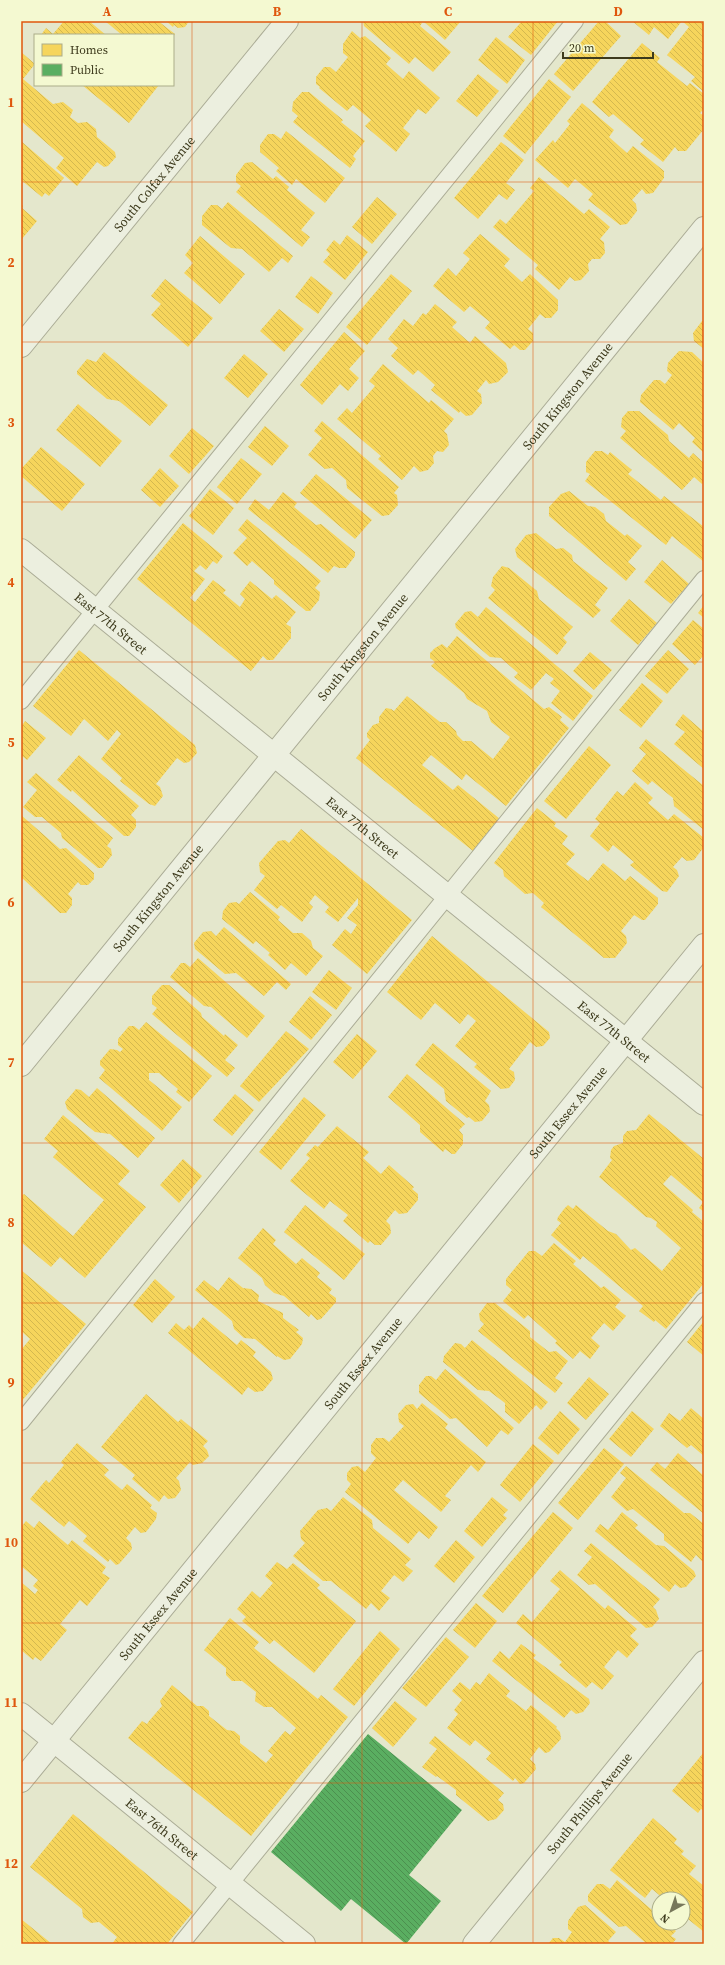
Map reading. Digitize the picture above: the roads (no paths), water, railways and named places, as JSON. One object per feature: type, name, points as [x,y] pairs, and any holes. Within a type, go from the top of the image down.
[{"type":"street","name":"South Colfax Avenue","points":[[21,346],[287,21]]},
{"type":"street","name":"South Kingston Avenue","points":[[21,1064],[704,228]]},
{"type":"street","name":"East 77th Street","points":[[21,550],[704,1104]]},
{"type":"street","name":"South Essex Avenue","points":[[21,1781],[704,945]]},
{"type":"street","name":"South Phillips Avenue","points":[[474,1944],[704,1662]]},
{"type":"street","name":"East 76th Street","points":[[21,1714],[304,1944]]},
{"type":"lane","points":[[21,701],[575,21]]},
{"type":"lane","points":[[21,1422],[704,579]]},
{"type":"lane","points":[[181,1944],[704,1302]]}]
